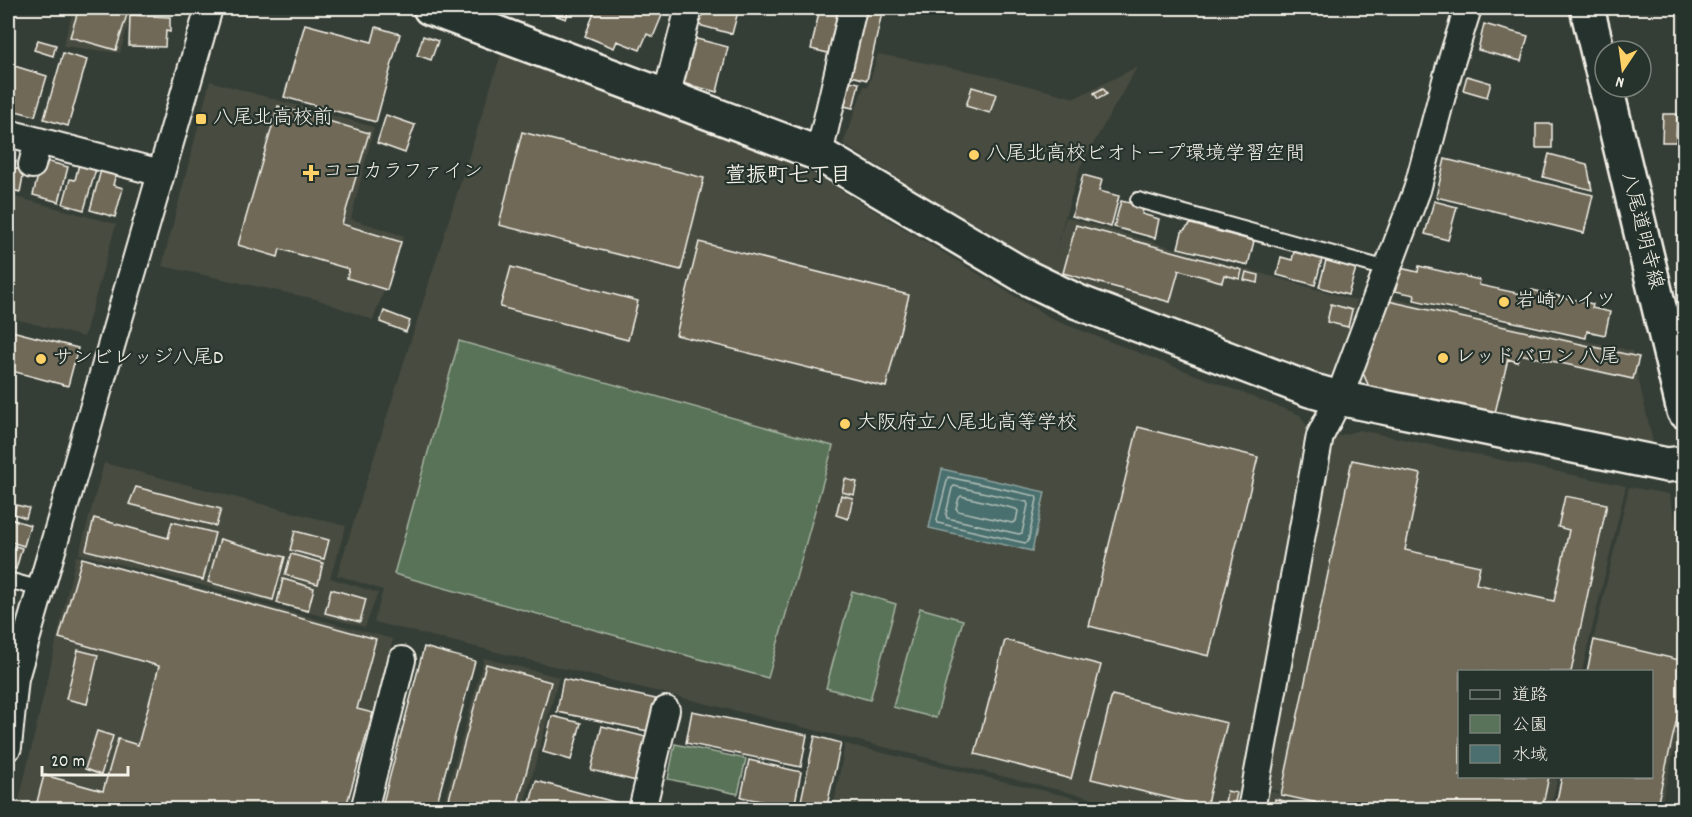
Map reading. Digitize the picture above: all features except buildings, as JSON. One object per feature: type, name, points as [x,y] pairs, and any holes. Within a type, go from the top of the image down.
[{"type":"street","points":[[8,732],[15,678],[209,8]]},
{"type":"street","points":[[430,8],[819,154],[1029,278],[1078,302],[1310,390],[1339,398],[1667,465],[1684,463]]},
{"type":"street","points":[[666,96],[689,8]]},
{"type":"street","points":[[819,154],[853,8]]},
{"type":"street","points":[[1251,810],[1320,436],[1339,398],[1416,190],[1468,8]]},
{"type":"street","points":[[1587,8],[1595,39]]},
{"type":"street","name":"八尾道明寺線","points":[[1609,99],[1684,411]]},
{"type":"street","points":[[8,133],[35,153],[161,173]]},
{"type":"street","points":[[364,810],[402,660]]},
{"type":"street","points":[[642,810],[666,710]]},
{"type":"lane","points":[[1138,200],[1387,269]]},
{"type":"lane","points":[[8,580],[41,589]]},
{"type":"shaded area","points":[[74,8],[133,8],[120,53],[63,46]]},
{"type":"shaded area","name":"大阪府立八尾北高等学校","points":[[501,54],[756,146],[821,178],[1054,320],[1300,415],[1311,433],[1242,809],[1136,809],[374,622],[383,590],[337,575]]},
{"type":"shaded area","points":[[878,54],[979,73],[1075,98],[1137,67],[1080,167],[1054,259],[1066,217],[1357,301],[1334,385],[1051,274],[843,144],[864,86],[868,87]]},
{"type":"shaded area","points":[[210,81],[374,127],[351,219],[404,236],[373,320],[316,299],[162,266]]},
{"type":"shaded area","points":[[8,195],[116,224],[84,337],[8,317]]},
{"type":"shaded area","points":[[1381,296],[1632,351],[1654,447],[1368,391],[1358,372]]},
{"type":"shaded area","points":[[1359,430],[1626,486],[1582,670],[1458,670],[1458,778],[1558,778],[1550,809],[1348,809],[1261,787],[1332,438]]},
{"type":"shaded area","points":[[104,463],[346,526],[330,578],[378,593],[365,627],[79,554]]},
{"type":"shaded area","points":[[1629,487],[1669,494],[1684,554],[1684,713],[1660,809],[1553,810],[1561,778],[1653,778],[1653,670],[1586,670]]},
{"type":"shaded area","points":[[76,556],[393,639],[347,809],[17,810]]},
{"type":"shaded area","points":[[484,658],[559,677],[523,809],[442,810]]},
{"type":"shaded area","points":[[845,744],[1121,809],[833,809]]},
{"type":"shaded area","points":[[1261,789],[1343,809],[1257,810]]},
{"type":"green space","points":[[459,341],[833,446],[768,678],[394,574]]},
{"type":"green space","points":[[852,591],[896,604],[870,700],[826,688]]},
{"type":"green space","points":[[920,608],[963,620],[936,718],[893,707]]},
{"type":"green space","points":[[675,744],[746,759],[738,794],[668,779]]},
{"type":"water","points":[[942,469],[1045,492],[1032,551],[929,528]]},
{"type":"place","name":"八尾北高校前","points":[[201,119]]},
{"type":"place","name":"八尾北高校ビオトープ環境学習空間","points":[[974,155]]},
{"type":"place","name":"ココカラファイン","points":[[311,173]]},
{"type":"place","name":"岩崎ハイツ","points":[[1504,302]]},
{"type":"place","name":"レッドバロン 八尾","points":[[1443,358]]},
{"type":"place","name":"サンビレッジ八尾D","points":[[41,359]]},
{"type":"place","name":"大阪府立八尾北高等学校","points":[[845,424]]},
{"type":"district","name":"萱振町七丁目","points":[[788,177]]}]
